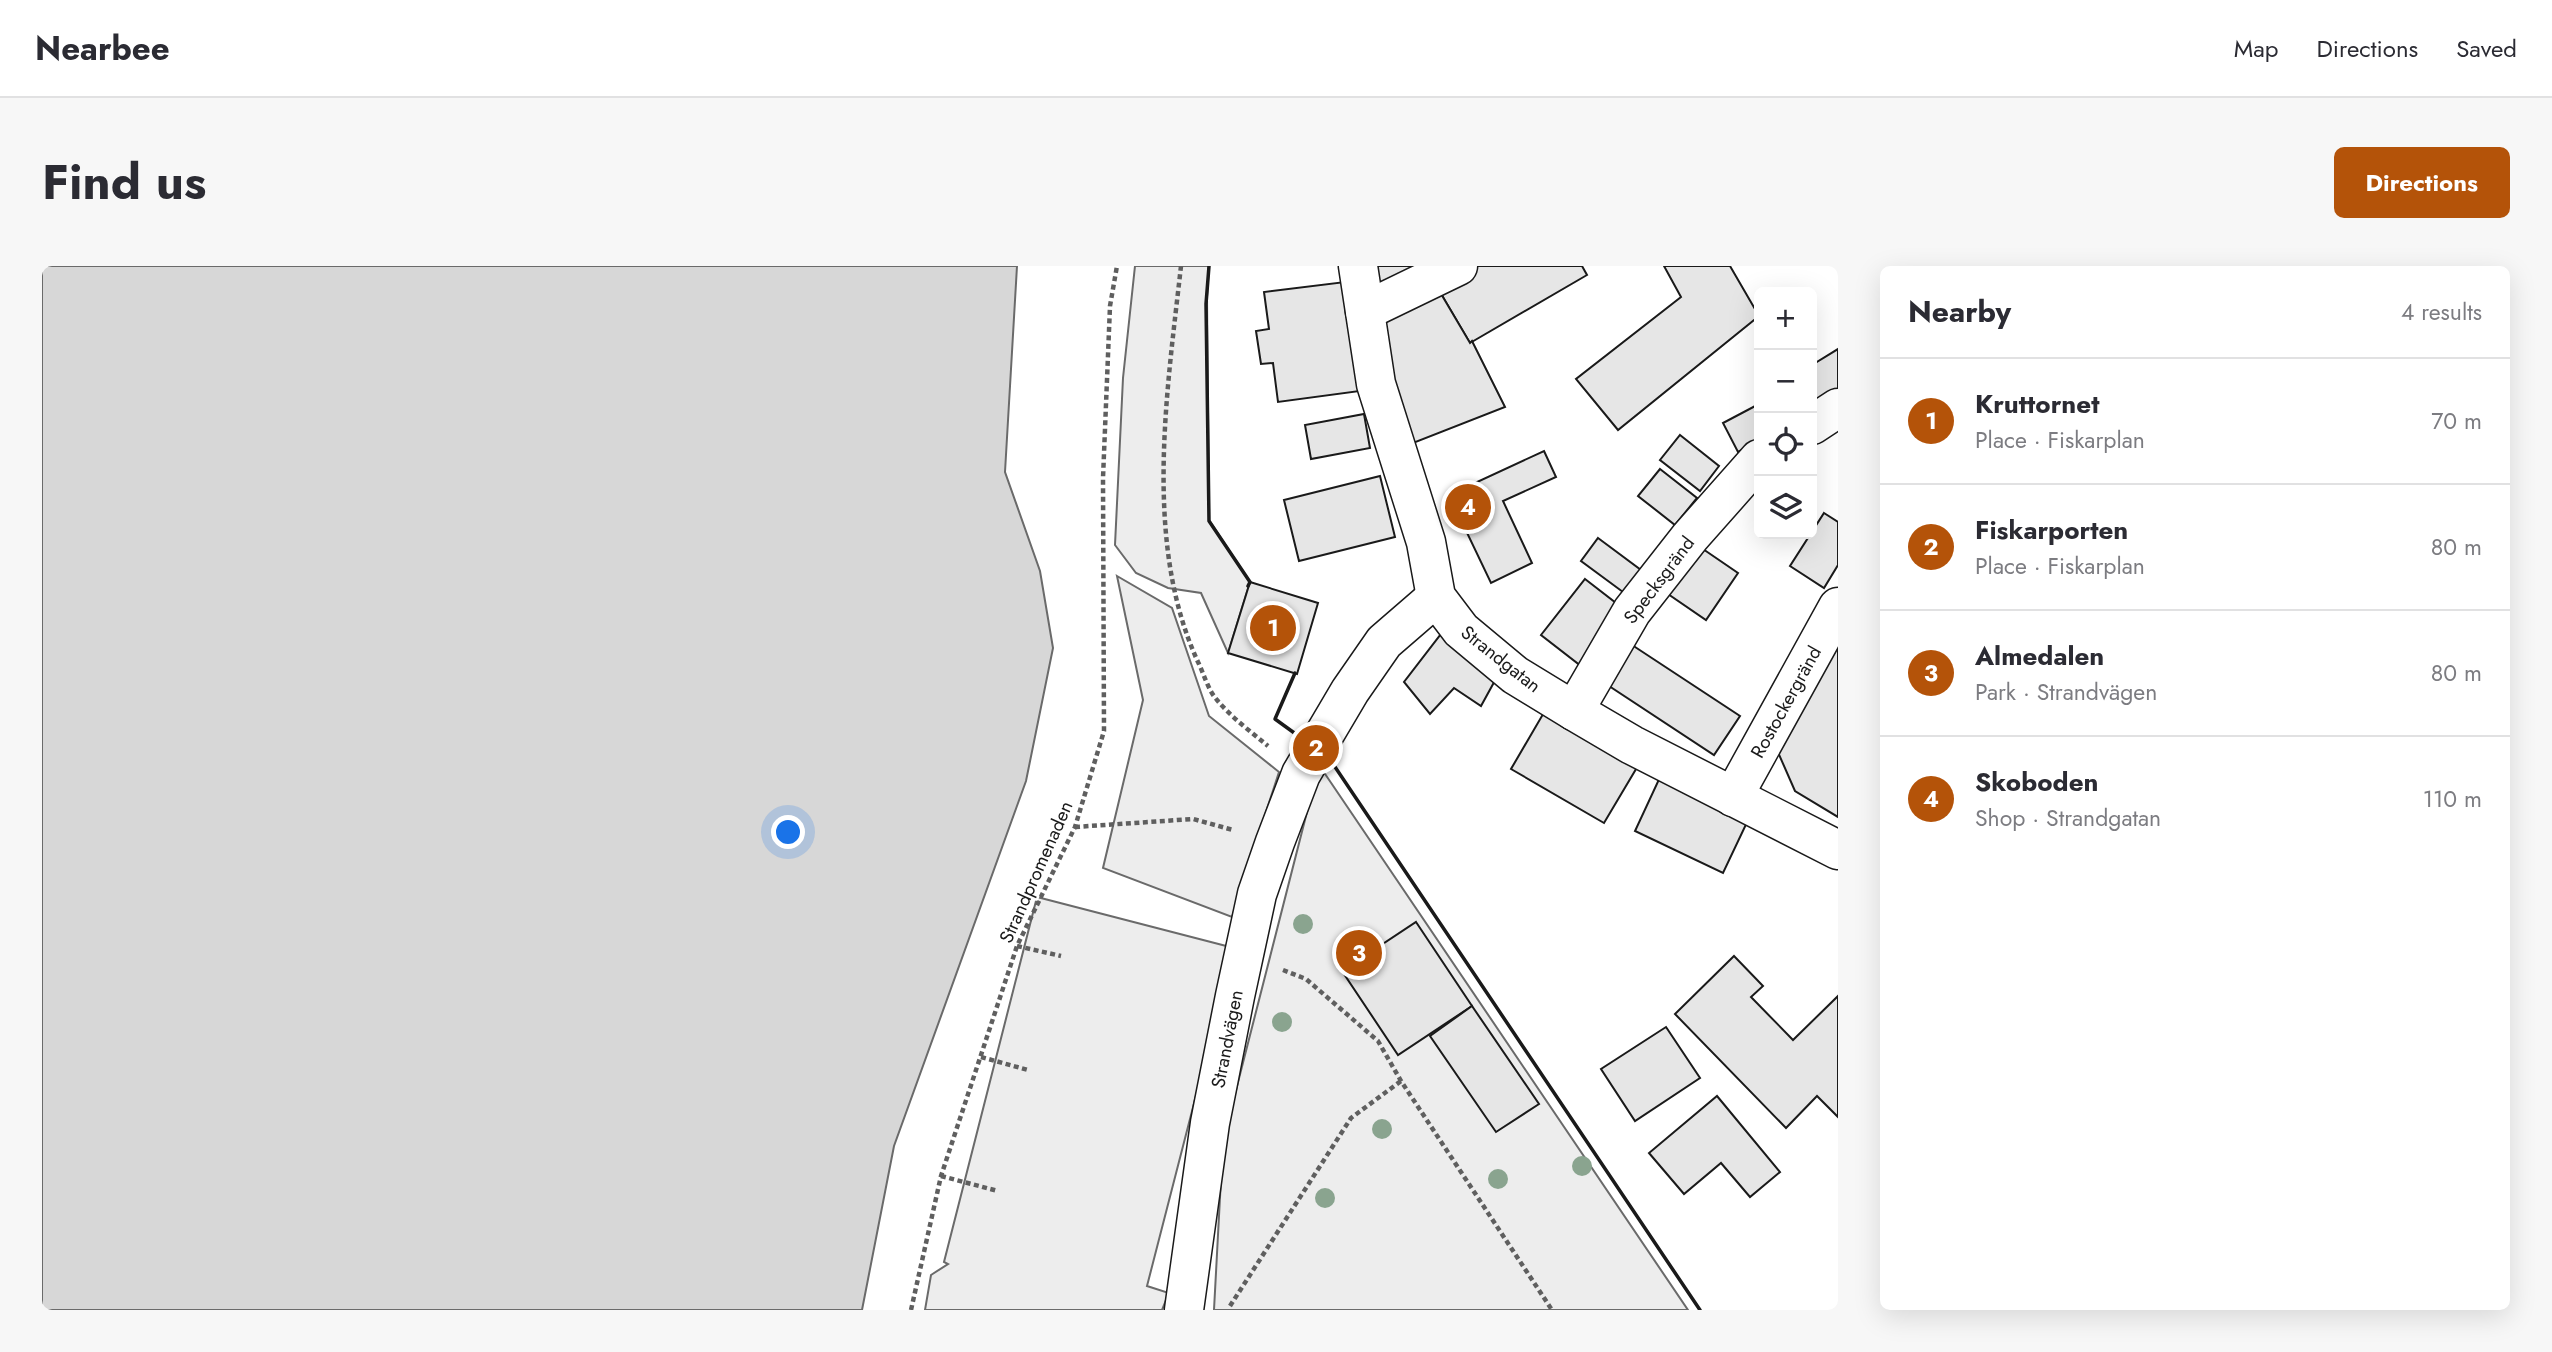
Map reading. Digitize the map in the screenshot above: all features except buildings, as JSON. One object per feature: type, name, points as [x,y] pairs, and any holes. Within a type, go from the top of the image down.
[{"type":"street","name":"Strandgatan","points":[[1358,266],[1376,384],[1426,542],[1436,597],[1461,630],[1516,675],[1574,711],[1838,850]]},
{"type":"street","points":[[1364,311],[1458,266]]},
{"type":"street","points":[[1817,422],[1838,408]]},
{"type":"street","name":"Specksgränd","points":[[1574,711],[1632,611],[1698,528],[1754,465]]},
{"type":"street","name":"Strandvägen","points":[[1184,1310],[1210,1123],[1257,894],[1275,842],[1301,774],[1350,691],[1384,642],[1436,597]]},
{"type":"street","name":"Rostockergränd","points":[[1733,797],[1838,607]]},
{"type":"path","name":"Strandpromenaden","points":[[911,1310],[942,1176],[1017,946],[1075,827],[1104,731],[1103,478],[1110,306],[1117,266]]},
{"type":"path","points":[[1181,266],[1163,447],[1167,530],[1176,595],[1191,647],[1215,699],[1301,774]]},
{"type":"path","points":[[1075,827],[1193,819],[1275,842]]},
{"type":"path","points":[[1017,946],[1061,956]]},
{"type":"path","points":[[1245,956],[1306,979],[1378,1041],[1401,1081],[1552,1310]]},
{"type":"path","points":[[981,1057],[1028,1070]]},
{"type":"path","points":[[1228,1310],[1351,1118],[1401,1081]]},
{"type":"path","points":[[942,1176],[998,1191]]},
{"type":"shaded area","points":[[42,266],[1017,266],[1005,472],[1040,571],[1053,648],[1026,781],[894,1146],[862,1310],[42,1310]]},
{"type":"shaded area","points":[[1135,266],[1209,266],[1209,520],[1250,582],[1228,653],[1201,593],[1168,588],[1136,573],[1115,545],[1123,378]]},
{"type":"shaded area","points":[[1117,576],[1172,608],[1209,716],[1279,772],[1232,917],[1103,868],[1143,700]]},
{"type":"shaded area","points":[[1319,765],[1688,1310],[1214,1310],[1223,1141]]},
{"type":"shaded area","points":[[1037,897],[1234,948],[1147,1286],[1169,1293],[1162,1310],[925,1310],[931,1275],[948,1264],[944,1262]]},
{"type":"wall","points":[[1209,266],[1206,304],[1209,521],[1250,582],[1248,586]]},
{"type":"wall","points":[[1295,673],[1275,719],[1304,740]]},
{"type":"wall","points":[[1327,755],[1700,1310]]},
{"type":"place","name":"Skoboden","points":[[1468,507]]},
{"type":"place","name":"Kruttornet","points":[[1273,628]]},
{"type":"place","name":"Fiskarporten","points":[[1316,748]]},
{"type":"place","name":"Almedalen","points":[[1359,953]]}]
